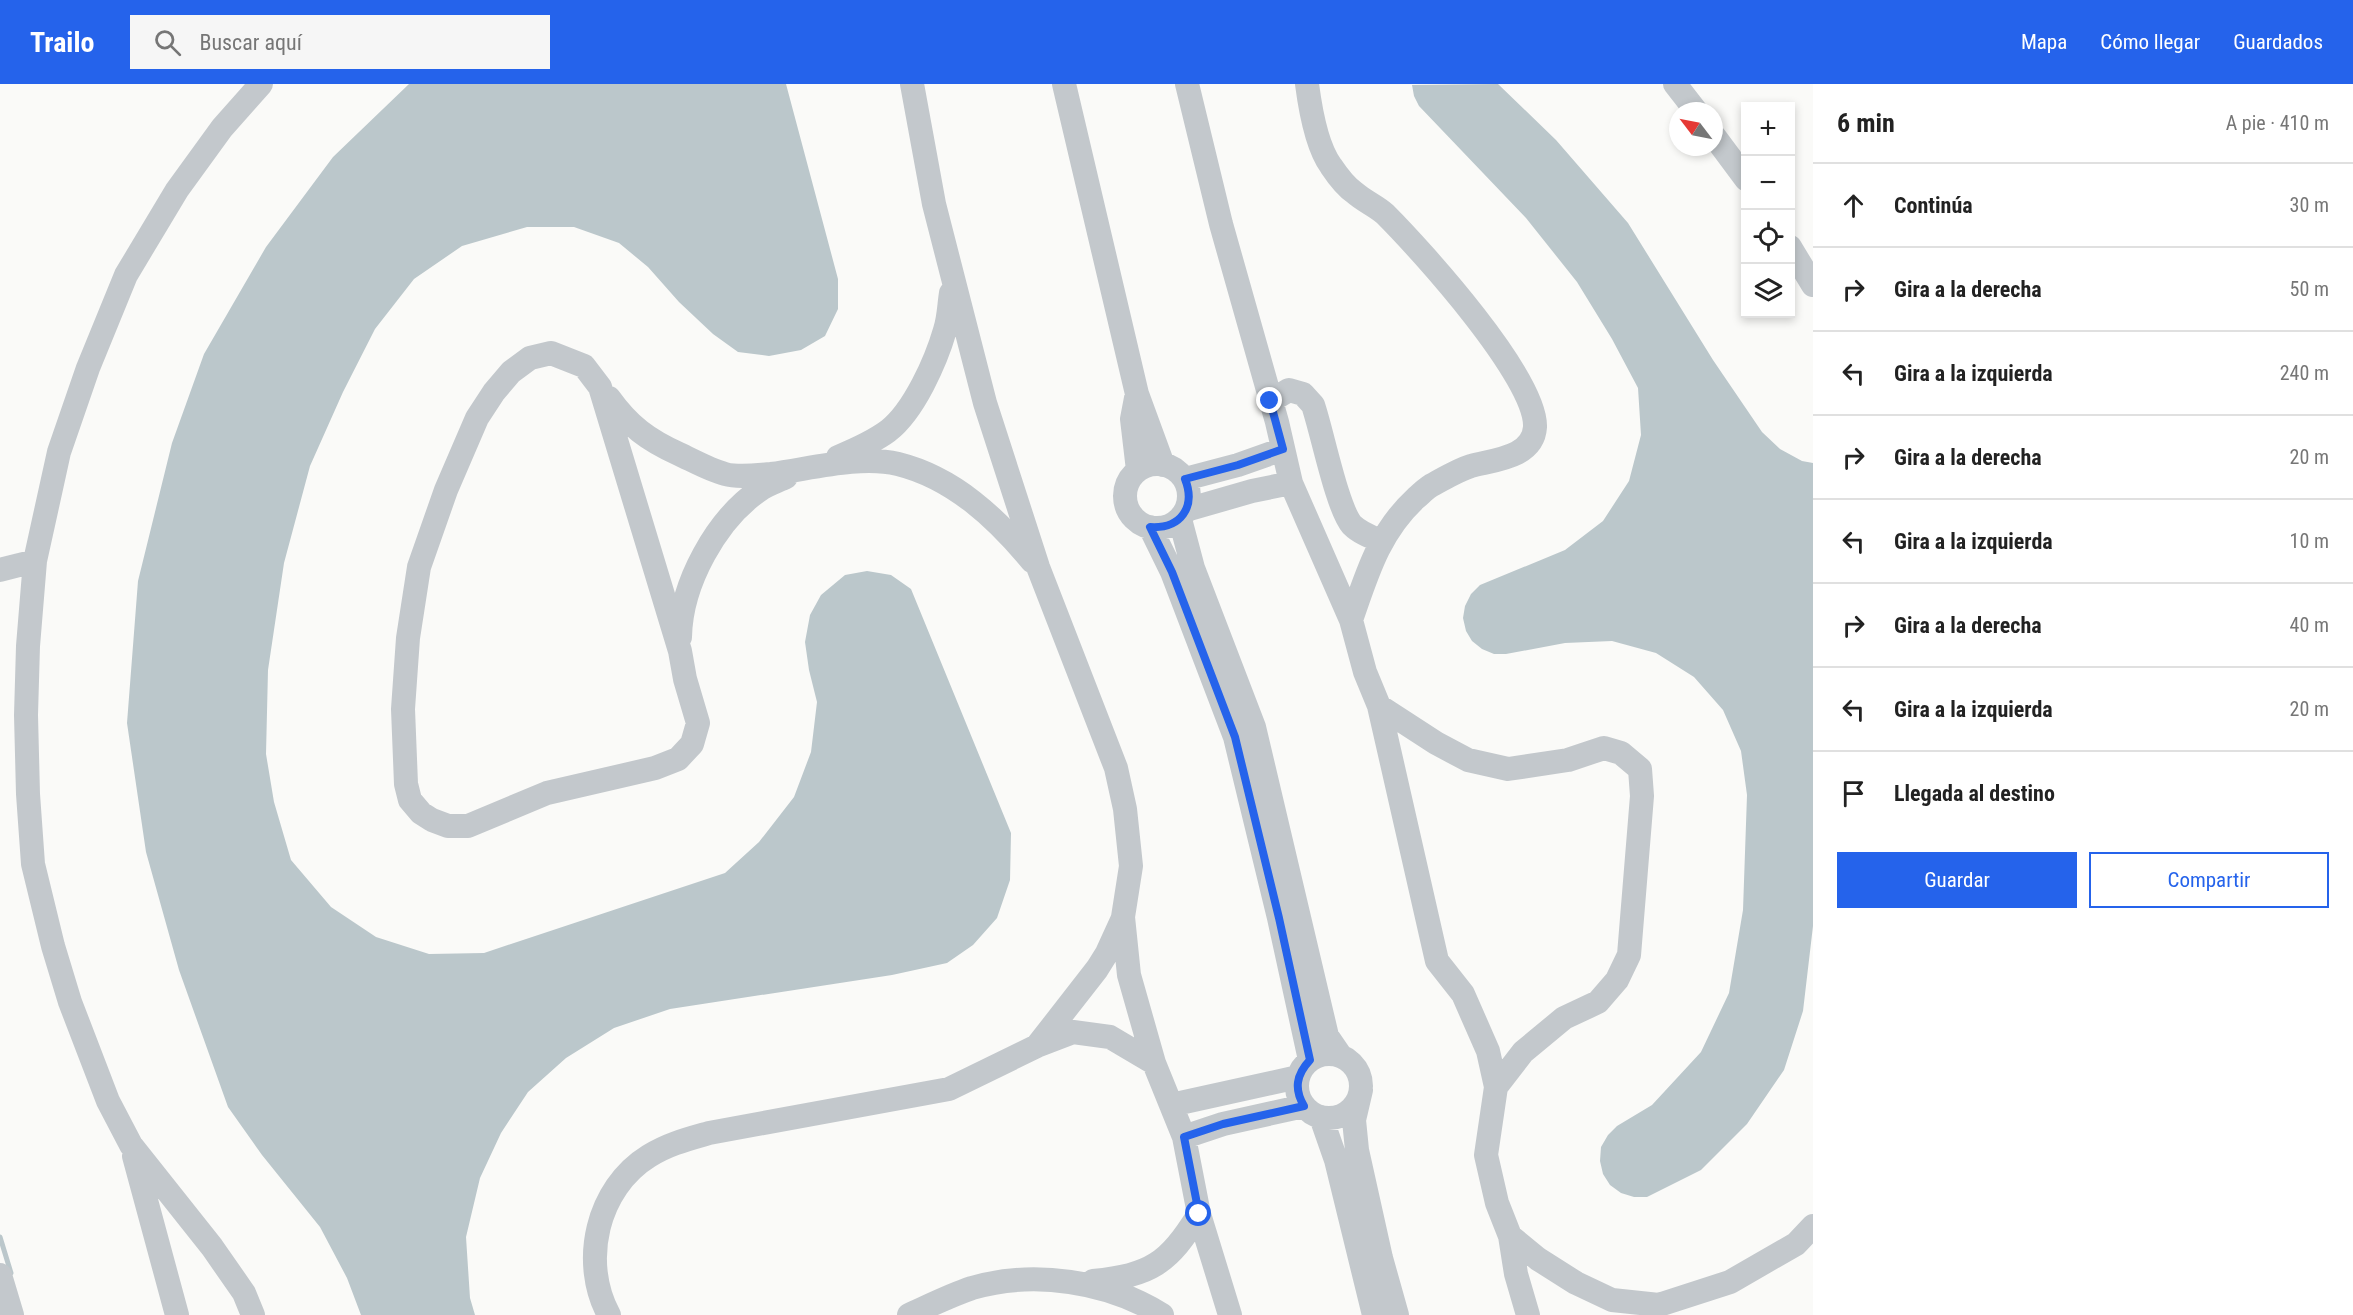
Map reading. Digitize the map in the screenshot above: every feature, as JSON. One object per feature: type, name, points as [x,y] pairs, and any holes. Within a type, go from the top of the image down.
[{"type":"street","points":[[253,1315],[244,1293],[212,1247],[131,1145],[108,1101],[70,1002],[53,946],[33,864],[26,715],[28,646],[35,561],[59,452],[88,368],[126,275],[177,190],[222,128],[261,84]]},
{"type":"street","points":[[912,84],[934,204],[985,403],[1038,567],[1116,768],[1125,809],[1131,866],[1123,917],[1129,975],[1154,1063],[1184,1137],[1199,1214],[1230,1315]]},
{"type":"street","points":[[1064,84],[1137,394],[1162,465]]},
{"type":"street","points":[[1187,84],[1221,224],[1291,483],[1351,620],[1365,672],[1379,706],[1437,961],[1462,994],[1488,1051],[1496,1087],[1486,1155],[1497,1203],[1510,1236],[1516,1274],[1528,1315]]},
{"type":"street","points":[[1307,84],[1311,116],[1330,165],[1353,192],[1382,212],[1419,248],[1469,310],[1513,370],[1530,400],[1535,428],[1526,448],[1505,458],[1468,467],[1431,485],[1403,510],[1381,541],[1351,620]]},
{"type":"street","points":[[1675,84],[1689,102]]},
{"type":"street","points":[[1723,148],[1741,172]]},
{"type":"street","points":[[1795,254],[1813,285]]},
{"type":"street","points":[[680,651],[681,617],[692,579],[709,545],[736,512],[761,489],[802,470],[857,450],[889,430],[906,411],[926,378],[946,329],[953,283]]},
{"type":"street","points":[[600,387],[680,651],[685,679],[698,723],[692,744],[678,759],[655,768],[547,793],[468,826],[448,826],[432,820],[421,813],[410,800],[406,784],[403,709],[408,638],[419,567],[446,490],[477,418],[511,372],[530,358],[551,353],[584,366],[636,430],[658,444],[727,475],[754,476],[866,460],[896,464],[919,471],[967,496],[993,518],[1038,567]]},
{"type":"street","points":[[1270,401],[1289,390],[1303,394],[1313,405],[1342,509],[1352,525],[1381,541]]},
{"type":"street","points":[[1137,394],[1132,420],[1138,470]]},
{"type":"street","points":[[1185,479],[1238,465],[1283,449]]},
{"type":"street","points":[[1291,483],[1252,491],[1183,514],[1171,525],[1160,528],[1150,527],[1133,516],[1126,497],[1131,478],[1138,470],[1148,466],[1162,465],[1178,471],[1185,479],[1189,489],[1189,500],[1183,514],[1193,568],[1254,727],[1327,1036],[1340,1056]]},
{"type":"street","points":[[1150,527],[1172,572],[1235,737],[1279,918],[1304,1069]]},
{"type":"street","points":[[0,570],[35,561]]},
{"type":"street","points":[[1379,706],[1423,735],[1468,760],[1508,769],[1568,760],[1604,748],[1622,753],[1640,769],[1642,796],[1629,955],[1617,980],[1598,1002],[1564,1018],[1524,1052],[1496,1087]]},
{"type":"street","points":[[1392,764],[1411,742],[1423,735]]},
{"type":"street","points":[[1037,1046],[1097,969],[1123,917]]},
{"type":"street","points":[[609,1315],[596,1280],[594,1251],[598,1224],[611,1196],[629,1172],[648,1156],[678,1142],[709,1133],[950,1089],[1037,1046],[1073,1032],[1110,1037],[1154,1063]]},
{"type":"street","points":[[1374,1315],[1336,1160],[1313,1111],[1297,1087],[1304,1069],[1319,1055],[1340,1056],[1349,1061],[1356,1069],[1360,1079],[1361,1090],[1354,1120],[1357,1150],[1381,1258],[1397,1315]]},
{"type":"street","points":[[1171,1105],[1304,1069]]},
{"type":"street","points":[[1184,1137],[1223,1124],[1313,1111],[1332,1118],[1351,1109],[1361,1090]]},
{"type":"street","points":[[131,1145],[177,1315]]},
{"type":"street","points":[[1075,1284],[1128,1277],[1162,1261],[1183,1240],[1199,1214]]},
{"type":"street","points":[[1510,1236],[1538,1259],[1566,1277],[1612,1300],[1653,1310],[1730,1282],[1796,1244],[1813,1226]]},
{"type":"street","points":[[0,1275],[12,1315]]},
{"type":"street","points":[[909,1315],[973,1288],[1017,1281],[1105,1288],[1143,1303],[1162,1315]]},
{"type":"shaded area","points":[[409,84],[786,84],[838,279],[838,309],[825,336],[801,350],[769,356],[738,352],[713,334],[679,302],[648,267],[619,243],[574,227],[527,227],[462,246],[414,279],[375,329],[343,392],[310,466],[284,563],[268,670],[266,754],[274,802],[291,860],[331,907],[376,937],[429,954],[484,953],[725,873],[759,842],[794,797],[811,752],[817,702],[805,642],[810,615],[821,595],[845,575],[867,571],[891,575],[911,589],[1011,833],[1010,880],[997,918],[973,945],[947,963],[892,975],[670,1009],[614,1028],[566,1058],[528,1092],[501,1133],[480,1178],[466,1237],[470,1298],[475,1315],[361,1315],[347,1278],[320,1227],[262,1155],[228,1107],[179,970],[146,852],[127,723],[138,581],[172,443],[204,354],[266,247],[333,157]]},
{"type":"shaded area","points":[[1498,84],[1556,140],[1628,223],[1713,360],[1762,432],[1780,449],[1802,461],[1813,463],[1813,926],[1803,1011],[1784,1070],[1747,1124],[1701,1170],[1647,1197],[1634,1197],[1621,1193],[1610,1185],[1603,1174],[1600,1161],[1601,1147],[1617,1126],[1652,1105],[1701,1052],[1729,993],[1743,910],[1747,795],[1741,751],[1723,710],[1694,677],[1656,653],[1612,641],[1565,643],[1506,654],[1494,654],[1482,649],[1472,641],[1466,631],[1463,618],[1465,606],[1471,594],[1480,585],[1565,550],[1603,521],[1629,481],[1641,435],[1638,388],[1612,339],[1577,282],[1526,218],[1419,106],[1412,85]]},
{"type":"waterway","points":[[0,1237],[11,1273]]},
{"type":"route","points":[[1199,1214],[1184,1137],[1223,1124],[1304,1106],[1299,1097],[1298,1077],[1310,1060],[1279,918],[1235,737],[1172,572],[1150,527],[1160,528],[1180,519],[1189,500],[1189,489],[1185,479],[1238,465],[1283,449],[1270,401]]}]
